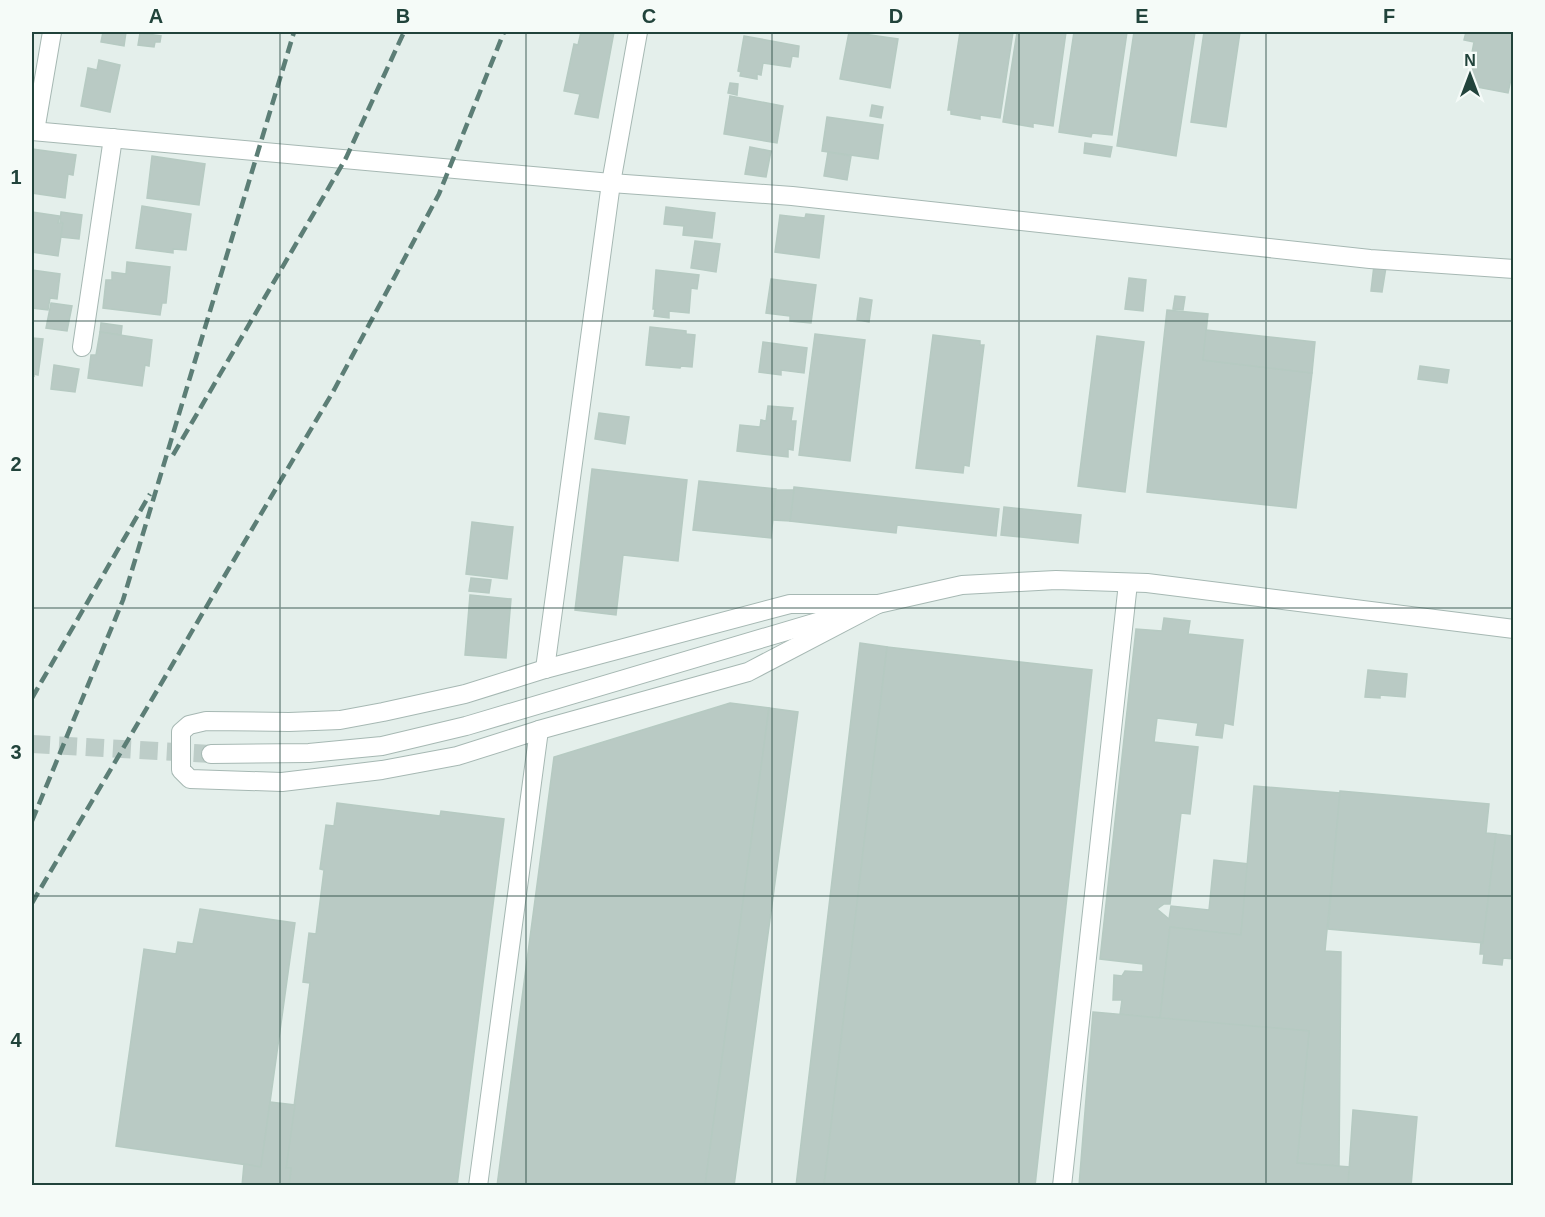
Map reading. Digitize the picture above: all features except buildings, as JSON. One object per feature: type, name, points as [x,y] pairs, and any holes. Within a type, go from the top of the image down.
[{"type":"street","points":[[52,32],[33,131],[610,183],[792,196],[1370,258],[1514,269]]},
{"type":"street","points":[[545,669],[610,183],[638,32]]},
{"type":"street","points":[[82,347],[113,138]]},
{"type":"street","points":[[211,754],[309,753],[382,746],[466,726],[878,604],[962,585],[1056,580],[1147,583],[1514,630]]},
{"type":"street","points":[[1062,1185],[1128,583]]},
{"type":"street","points":[[790,604],[878,604],[747,672],[539,730],[457,756],[382,770],[293,781],[229,782],[190,779],[181,770],[181,732],[189,724],[206,721],[340,720],[465,694],[545,669],[790,604]]},
{"type":"street","points":[[478,1185],[539,730]]},
{"type":"tunnel","points":[[32,744],[211,754]]},
{"type":"railway","points":[[32,821],[123,600],[294,32]]},
{"type":"railway","points":[[173,455],[346,158],[404,32]]},
{"type":"railway","points":[[32,903],[334,390],[439,194],[504,32]]},
{"type":"railway","points":[[32,698],[150,494]]}]
